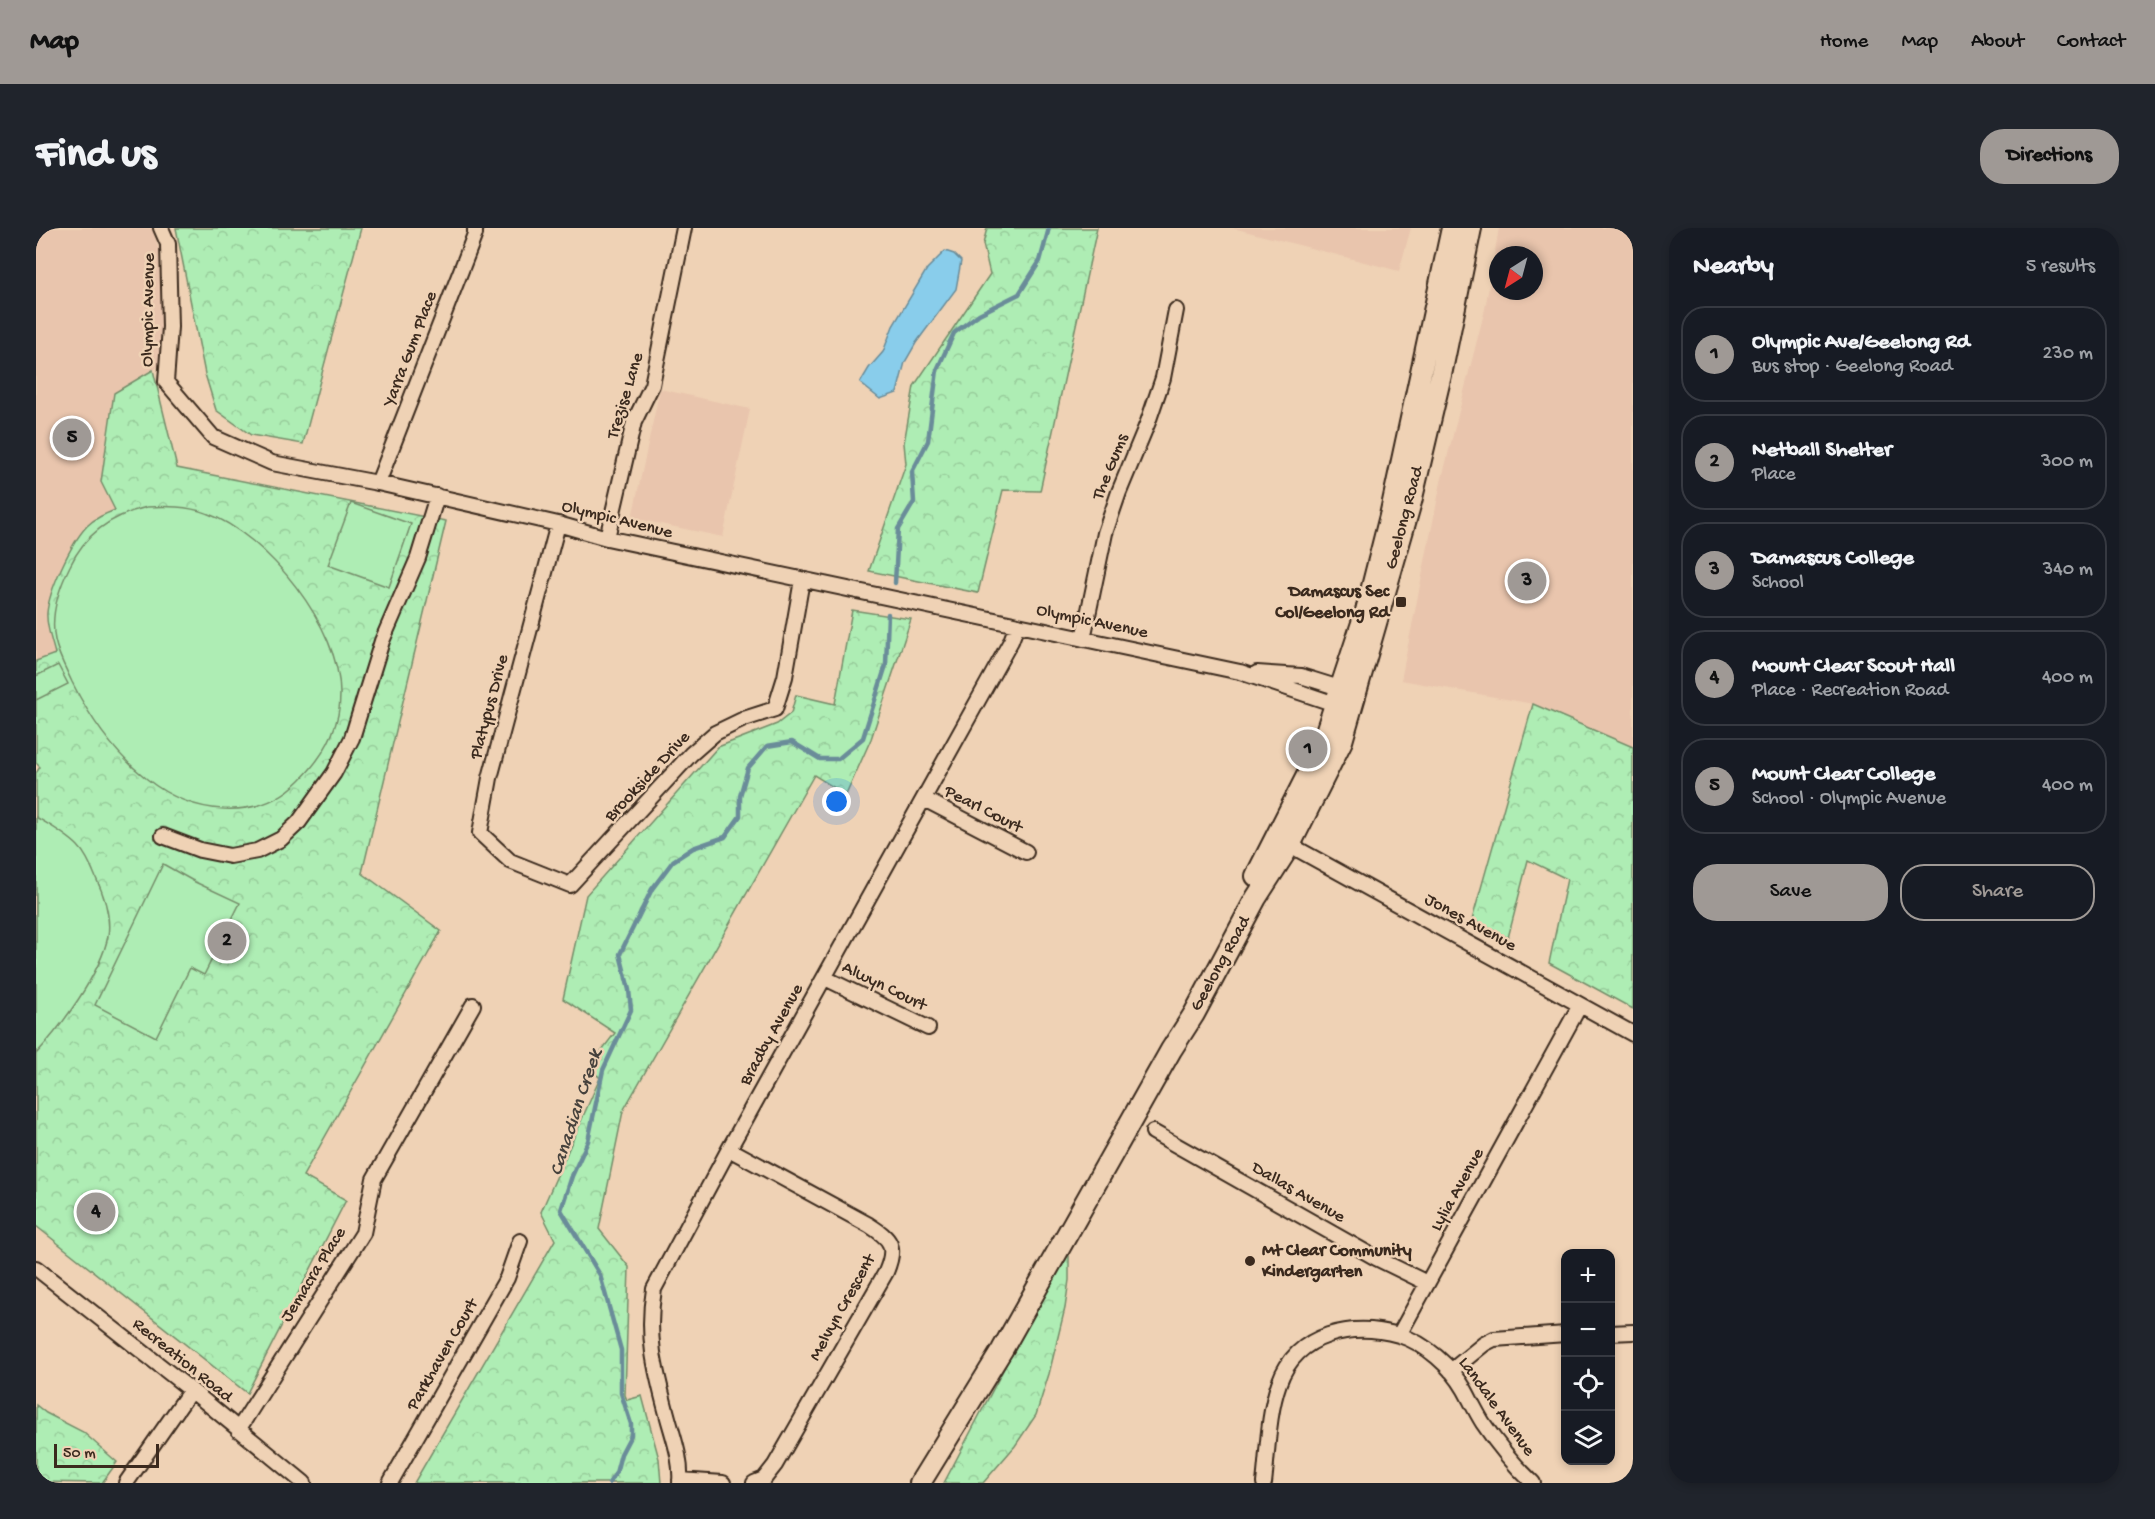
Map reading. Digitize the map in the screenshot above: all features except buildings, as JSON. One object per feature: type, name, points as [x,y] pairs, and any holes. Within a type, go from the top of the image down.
[{"type":"main road","name":"Geelong Road","points":[[920,1483],[1002,1350],[1171,1050],[1194,1014],[1284,841],[1342,741],[1345,699],[1378,568],[1452,228]]},
{"type":"main road","name":"Geelong Road","points":[[1345,699],[1411,502],[1471,228]]},
{"type":"main road","name":"Geelong Road","points":[[936,1483],[968,1424],[1002,1350]]},
{"type":"street","name":"Olympic Avenue","points":[[161,228],[168,244],[170,327],[166,382],[213,437],[272,463],[378,483],[558,524],[608,538],[1240,672],[1345,699]]},
{"type":"street","name":"Yarra Gum Place","points":[[378,483],[475,234],[475,228]]},
{"type":"street","name":"Trezise Lane","points":[[608,538],[634,422],[652,385],[684,228]]},
{"type":"street","name":"The Gums","points":[[1083,639],[1105,533],[1111,512],[1149,422],[1169,355],[1176,310]]},
{"type":"street","points":[[163,836],[200,850],[230,856],[257,851],[281,839],[299,822],[334,773],[352,738],[382,641],[418,558],[437,496]]},
{"type":"street","name":"Platypus Drive","points":[[537,873],[510,861],[480,833],[490,778],[558,524]]},
{"type":"street","name":"Brookside Drive","points":[[537,873],[570,885],[691,754],[715,734],[744,719],[775,709],[785,677],[802,580]]},
{"type":"street","name":"Bradby Avenue","points":[[680,1482],[679,1458],[652,1358],[650,1315],[654,1289],[729,1149],[1011,641],[1017,625]]},
{"type":"street","name":"Pearl Court","points":[[924,800],[1026,852]]},
{"type":"street","name":"Jones Avenue","points":[[1284,841],[1633,1034]]},
{"type":"street","name":"Alwyn Court","points":[[825,978],[928,1028]]},
{"type":"street","name":"Jemacra Place","points":[[238,1430],[363,1233],[374,1179],[473,1005]]},
{"type":"street","name":"Lylia Avenue","points":[[1399,1335],[1580,1005]]},
{"type":"street","name":"Dallas Avenue","points":[[1153,1132],[1376,1258],[1427,1283]]},
{"type":"street","name":"Melvyn Crescent","points":[[729,1149],[869,1225],[884,1234],[892,1245],[892,1259],[886,1272],[775,1465],[764,1479],[754,1483]]},
{"type":"street","name":"Parkhaven Court","points":[[390,1483],[507,1278],[520,1241]]},
{"type":"street","name":"Recreation Road","points":[[36,1268],[191,1390],[304,1483]]},
{"type":"street","points":[[1264,1483],[1277,1391],[1285,1370],[1294,1357],[1317,1339],[1343,1331],[1375,1329],[1399,1335]]},
{"type":"street","points":[[1615,1333],[1633,1332]]},
{"type":"street","points":[[1451,1371],[1478,1348],[1494,1339],[1561,1334]]},
{"type":"street","name":"Landale Avenue","points":[[1399,1335],[1422,1346],[1451,1371],[1462,1385],[1488,1431],[1533,1483]]},
{"type":"street","points":[[126,1483],[191,1390]]},
{"type":"street","points":[[680,1482],[723,1483]]},
{"type":"shaded area","points":[[36,228],[152,228],[159,250],[165,363],[114,393],[115,510],[86,527],[55,579],[47,613],[47,625],[55,654],[36,661]]},
{"type":"shaded area","points":[[1233,228],[1411,228],[1399,271]]},
{"type":"shaded area","points":[[1499,228],[1633,228],[1633,747],[1533,704],[1401,680],[1441,482],[1489,286],[1489,300],[1543,300],[1543,246],[1496,246]]},
{"type":"shaded area","points":[[660,389],[750,409],[723,537],[632,518]]},
{"type":"green space","points":[[176,228],[361,228],[303,444],[251,435],[216,410],[205,374]]},
{"type":"green space","points":[[987,228],[1097,228],[1040,491],[1003,490],[978,593],[869,571],[906,464],[904,443],[914,386],[990,274],[983,244]]},
{"type":"green space","points":[[153,370],[177,468],[446,521],[362,873],[441,931],[303,1176],[346,1200],[247,1393],[36,1226],[36,773],[40,767],[36,763],[36,661],[55,654],[48,629],[47,613],[56,580],[68,555],[87,526],[97,518],[115,510],[101,482],[114,393]]},
{"type":"green space","points":[[351,503],[411,524],[389,587],[328,565]]},
{"type":"green space","points":[[147,507],[177,507],[206,513],[229,524],[253,541],[296,587],[328,641],[337,669],[340,695],[337,719],[329,741],[316,762],[300,780],[283,794],[265,803],[245,808],[224,809],[204,806],[164,791],[147,779],[114,747],[95,722],[79,696],[56,646],[54,621],[56,602],[62,583],[76,555],[92,535],[101,528],[123,515]]},
{"type":"green space","points":[[852,610],[911,619],[871,739],[846,795],[814,775],[623,1111],[599,1229],[629,1267],[625,1395],[627,1400],[642,1396],[659,1459],[661,1483],[414,1483],[555,1240],[541,1212],[600,1078],[589,1067],[615,1033],[563,999],[586,895],[718,747],[777,724],[791,713],[796,695],[835,704]]},
{"type":"green space","points":[[58,665],[68,684],[36,700],[36,676]]},
{"type":"green space","points":[[1533,704],[1633,747],[1633,1009],[1549,963],[1567,879],[1528,860],[1508,938],[1472,920]]},
{"type":"green space","points":[[36,817],[58,830],[84,853],[104,899],[109,929],[104,951],[89,982],[68,1015],[36,1054]]},
{"type":"green space","points":[[163,864],[240,903],[204,975],[190,968],[156,1037],[95,1005]]},
{"type":"green space","points":[[1069,1244],[1069,1280],[1065,1308],[1049,1374],[1036,1415],[1015,1446],[983,1483],[944,1483]]},
{"type":"green space","points":[[36,1405],[46,1413],[83,1432],[117,1462],[102,1483],[36,1482]]},
{"type":"water","points":[[945,251],[954,254],[961,261],[956,289],[916,343],[905,362],[897,393],[880,399],[860,383],[883,352],[893,326],[927,269]]},
{"type":"waterway","name":"Canadian Creek","points":[[895,583],[898,529],[914,502],[912,472],[928,441],[937,370],[954,333],[979,314],[1019,294],[1040,261],[1049,228]]},
{"type":"waterway","name":"Canadian Creek","points":[[609,1483],[616,1473],[621,1454],[631,1435],[631,1424],[621,1393],[621,1350],[600,1275],[561,1210],[572,1176],[588,1141],[603,1070],[631,1010],[629,990],[620,954],[652,889],[673,861],[693,848],[725,837],[740,816],[740,796],[748,768],[767,746],[792,742],[820,759],[838,759],[863,738],[886,665],[888,614]]},
{"type":"place","name":"Mount Clear College","points":[[72,438]]},
{"type":"place","name":"Damascus College","points":[[1527,581]]},
{"type":"place","name":"Damascus Sec Col/Geelong Rd","points":[[1401,602]]},
{"type":"place","name":"Olympic Ave/Geelong Rd","points":[[1308,749]]},
{"type":"place","name":"Netball Shelter","points":[[227,941]]},
{"type":"place","name":"Mount Clear Scout Hall","points":[[96,1212]]},
{"type":"place","name":"Mt Clear Community Kindergarten","points":[[1250,1261]]}]
